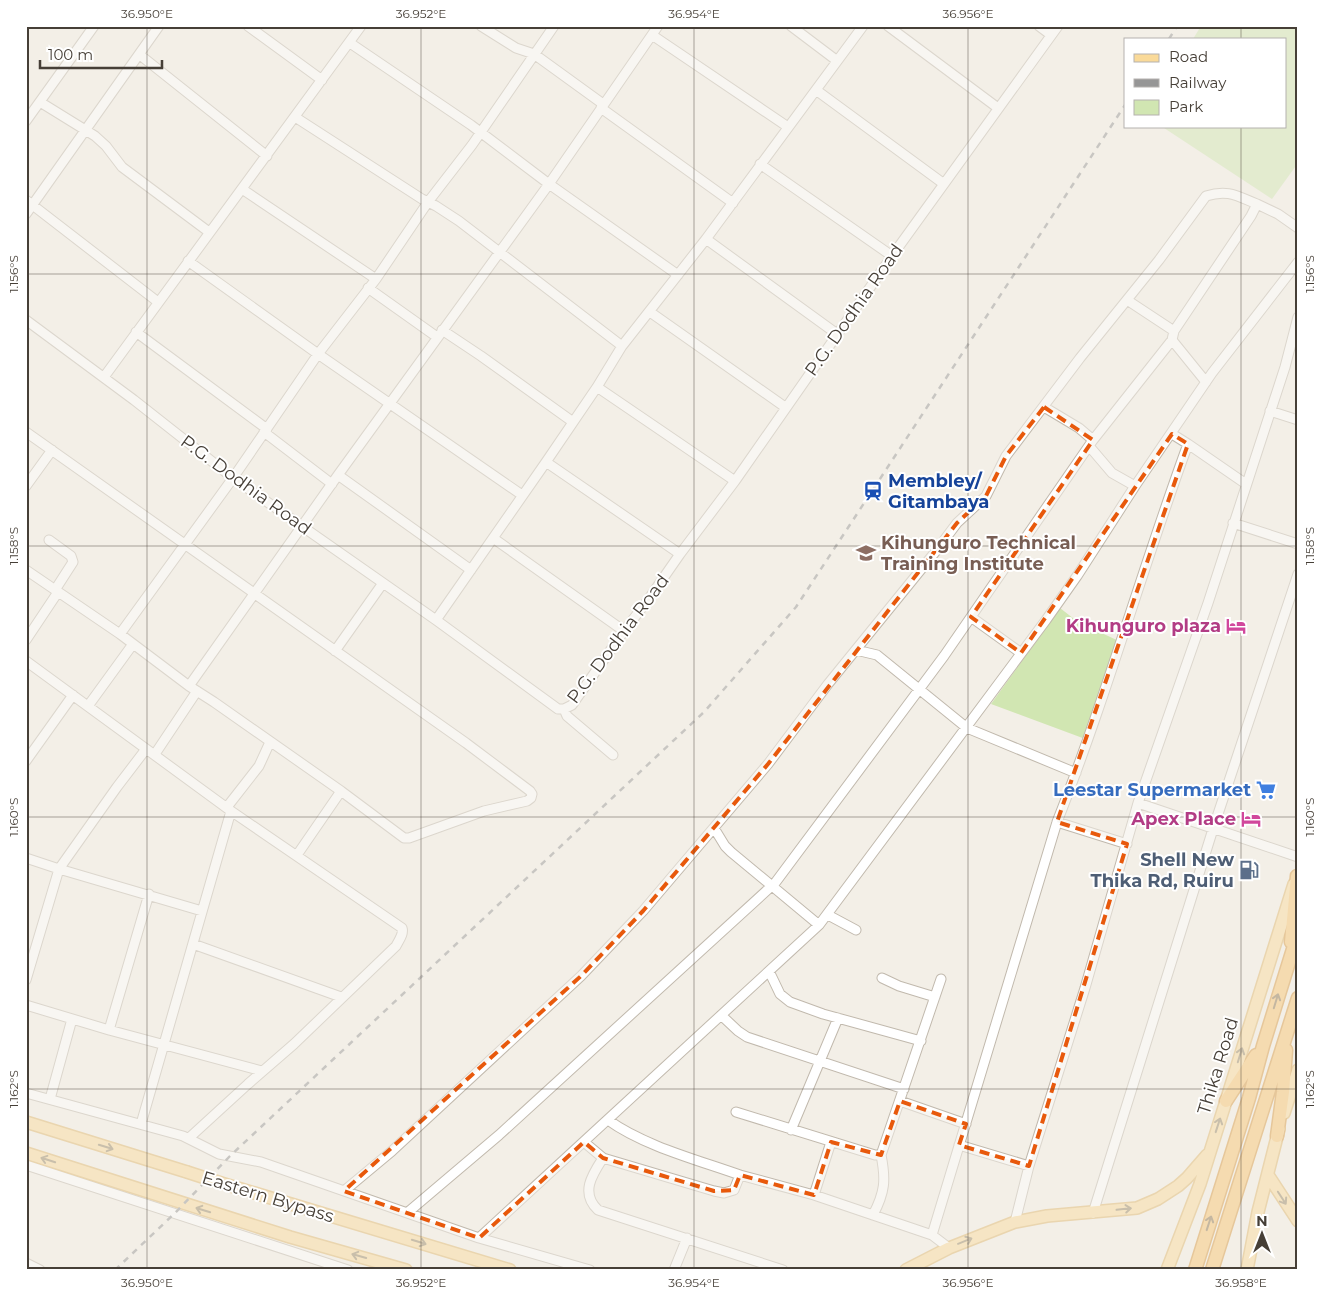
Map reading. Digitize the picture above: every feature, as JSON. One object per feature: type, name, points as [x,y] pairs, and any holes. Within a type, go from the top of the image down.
[{"type":"highway","points":[[1290,956],[1297,874]]},
{"type":"highway","name":"Thika Road","points":[[1195,1270],[1249,1098],[1298,932]]},
{"type":"highway","points":[[1212,1270],[1298,998]]},
{"type":"highway","points":[[1277,1136],[1288,1030]]},
{"type":"highway","points":[[1226,1101],[1263,1046]]},
{"type":"main road","name":"Thika Road","points":[[1167,1270],[1200,1184],[1297,874]]},
{"type":"main road","points":[[1247,1270],[1258,1212],[1277,1136],[1298,1070]]},
{"type":"main road","name":"Eastern Bypass","points":[[26,1122],[510,1270]]},
{"type":"main road","points":[[906,1270],[949,1248],[1015,1222],[1047,1216],[1136,1208],[1158,1199],[1187,1178],[1210,1152]]},
{"type":"main road","name":"Eastern Bypass","points":[[26,1153],[290,1237],[406,1270]]},
{"type":"main road","points":[[1268,1175],[1298,1221]]},
{"type":"street","points":[[26,121],[94,26]]},
{"type":"street","points":[[26,214],[30,202],[159,26]]},
{"type":"street","points":[[248,26],[322,80]]},
{"type":"street","points":[[104,378],[361,26]]},
{"type":"street","points":[[481,26],[516,48],[534,54],[733,203]]},
{"type":"street","points":[[120,634],[233,478],[318,354],[376,279],[428,202],[480,133],[554,26]]},
{"type":"street","points":[[155,754],[253,593],[280,559],[338,475],[549,184],[658,26]]},
{"type":"street","points":[[791,26],[836,60]]},
{"type":"street","points":[[436,620],[597,387],[622,346],[706,239],[836,60],[863,26]]},
{"type":"street","points":[[1039,26],[1051,35]]},
{"type":"street","name":"P.G. Dodhia Road","points":[[26,320],[233,478],[436,620],[558,709],[564,709],[572,705],[648,600],[1058,26]]},
{"type":"street","points":[[889,27],[998,108]]},
{"type":"street","points":[[652,35],[788,128]]},
{"type":"street","points":[[350,43],[471,126],[549,184],[678,275]]},
{"type":"street","points":[[140,54],[267,156]]},
{"type":"street","points":[[816,90],[944,184]]},
{"type":"street","points":[[40,102],[95,136],[106,146],[122,167],[209,232]]},
{"type":"street","points":[[295,117],[459,221],[622,346]]},
{"type":"street","points":[[760,164],[892,256]]},
{"type":"street","points":[[242,189],[376,279]]},
{"type":"street","points":[[344,1191],[392,1151],[581,976],[643,911],[768,764],[957,523],[986,496],[1006,456],[1080,358],[1159,260],[1206,196],[1218,192],[1226,192],[1278,214],[1298,228]]},
{"type":"street","points":[[30,202],[158,302]]},
{"type":"street","points":[[407,1213],[500,1135],[772,885],[920,689],[1091,443],[1173,335],[1252,216],[1257,204]]},
{"type":"street","points":[[706,239],[837,334]]},
{"type":"street","points":[[188,261],[522,496]]},
{"type":"street","points":[[479,1238],[828,915],[1077,576],[1135,486],[1206,382],[1233,345],[1294,271],[1298,262]]},
{"type":"street","points":[[368,288],[440,334],[489,362],[573,422]]},
{"type":"street","points":[[1126,300],[1173,335],[1206,382]]},
{"type":"street","points":[[650,312],[785,407]]},
{"type":"street","points":[[1015,1222],[1029,1166],[1085,988],[1138,803],[1182,678],[1285,367],[1298,317]]},
{"type":"street","points":[[136,332],[266,430],[332,484]]},
{"type":"street","points":[[597,387],[734,481]]},
{"type":"street","points":[[1044,407],[1079,428],[1112,474],[1135,486]]},
{"type":"street","points":[[1270,411],[1298,420]]},
{"type":"street","points":[[26,432],[466,743],[530,791],[532,795],[527,801],[484,811],[406,838],[398,835],[341,791],[193,689],[120,634],[26,570]]},
{"type":"street","points":[[1172,434],[1246,484]]},
{"type":"street","points":[[932,1235],[1057,822],[1076,773],[1159,524],[1188,444]]},
{"type":"street","points":[[26,486],[52,450]]},
{"type":"street","points":[[546,462],[680,554]]},
{"type":"street","points":[[338,475],[471,570]]},
{"type":"street","points":[[1233,523],[1298,544]]},
{"type":"street","points":[[493,538],[624,631]]},
{"type":"street","points":[[26,640],[73,562],[71,556],[49,540]]},
{"type":"street","points":[[1093,1213],[1213,829],[1298,574]]},
{"type":"street","points":[[335,651],[383,583]]},
{"type":"street","points":[[971,617],[1021,653]]},
{"type":"street","points":[[88,706],[133,644]]},
{"type":"street","points":[[856,650],[877,655],[967,728],[1076,773]]},
{"type":"street","points":[[26,661],[229,809],[403,930],[396,946],[294,1044],[189,1138]]},
{"type":"street","points":[[26,761],[73,695]]},
{"type":"street","points":[[564,709],[567,716],[613,755]]},
{"type":"street","points":[[141,1124],[193,944],[229,809],[259,766],[270,742]]},
{"type":"street","points":[[26,980],[59,870],[116,787],[146,749]]},
{"type":"street","points":[[297,855],[341,791]]},
{"type":"street","points":[[1138,803],[1298,857]]},
{"type":"street","points":[[1057,822],[1127,844]]},
{"type":"street","points":[[714,828],[725,846],[819,925]]},
{"type":"street","points":[[26,858],[59,870],[149,894],[202,911]]},
{"type":"street","points":[[109,1030],[149,894]]},
{"type":"street","points":[[828,915],[856,930]]},
{"type":"street","points":[[193,944],[341,997]]},
{"type":"street","points":[[769,971],[780,994],[790,1002],[804,1008],[921,1041]]},
{"type":"street","points":[[882,978],[899,986],[935,997]]},
{"type":"street","points":[[873,1215],[880,1202],[885,1179],[881,1155],[941,980]]},
{"type":"street","points":[[26,1005],[109,1030],[262,1071]]},
{"type":"street","points":[[721,1016],[747,1037],[904,1089]]},
{"type":"street","points":[[791,1130],[838,1018]]},
{"type":"street","points":[[50,1099],[72,1019]]},
{"type":"street","points":[[26,1093],[189,1138],[219,1154],[261,1162],[479,1238],[590,1270]]},
{"type":"street","points":[[900,1101],[966,1124]]},
{"type":"street","points":[[736,1112],[875,1155],[881,1155]]},
{"type":"street","points":[[608,1120],[622,1130],[641,1138],[740,1175],[814,1195],[932,1235],[949,1248]]},
{"type":"street","points":[[584,1142],[603,1158],[714,1191],[724,1193],[734,1190],[740,1175]]},
{"type":"street","points":[[814,1195],[832,1142]]},
{"type":"street","points":[[959,1145],[1029,1166]]},
{"type":"street","points":[[603,1158],[590,1180],[588,1191],[589,1199],[600,1211],[783,1270]]},
{"type":"street","points":[[26,1165],[348,1270]]},
{"type":"street","points":[[674,1270],[687,1238]]},
{"type":"street","points":[[26,1263],[40,1270]]},
{"type":"highlighted area","points":[[1044,407],[1093,440],[971,617],[1021,653],[1172,434],[1188,444],[1057,822],[1127,844],[1029,1166],[959,1145],[966,1124],[900,1101],[881,1155],[831,1142],[814,1195],[740,1175],[734,1190],[714,1191],[603,1158],[584,1142],[479,1238],[344,1191],[581,976],[643,911],[768,764],[957,523],[986,496],[1006,456]]},
{"type":"green space","points":[[1201,26],[1298,26],[1298,163],[1272,199],[1164,128],[1286,128],[1286,38],[1194,38]]},
{"type":"green space","points":[[1060,608],[1078,622],[1121,642],[1088,740],[991,704]]},
{"type":"railway","points":[[1170,38],[1177,26]]},
{"type":"railway","points":[[115,1270],[175,1213],[230,1156],[704,712],[796,607],[1124,107]]},
{"type":"place","name":"Membley/ Gitambaya","points":[[873,491]]},
{"type":"place","name":"Kihunguro Technical Training Institute","points":[[866,553]]},
{"type":"place","name":"Kihunguro plaza","points":[[1236,626]]},
{"type":"place","name":"Leestar Supermarket","points":[[1266,790]]},
{"type":"place","name":"Apex Place","points":[[1251,819]]},
{"type":"place","name":"Shell New Thika Rd, Ruiru","points":[[1249,870]]}]
